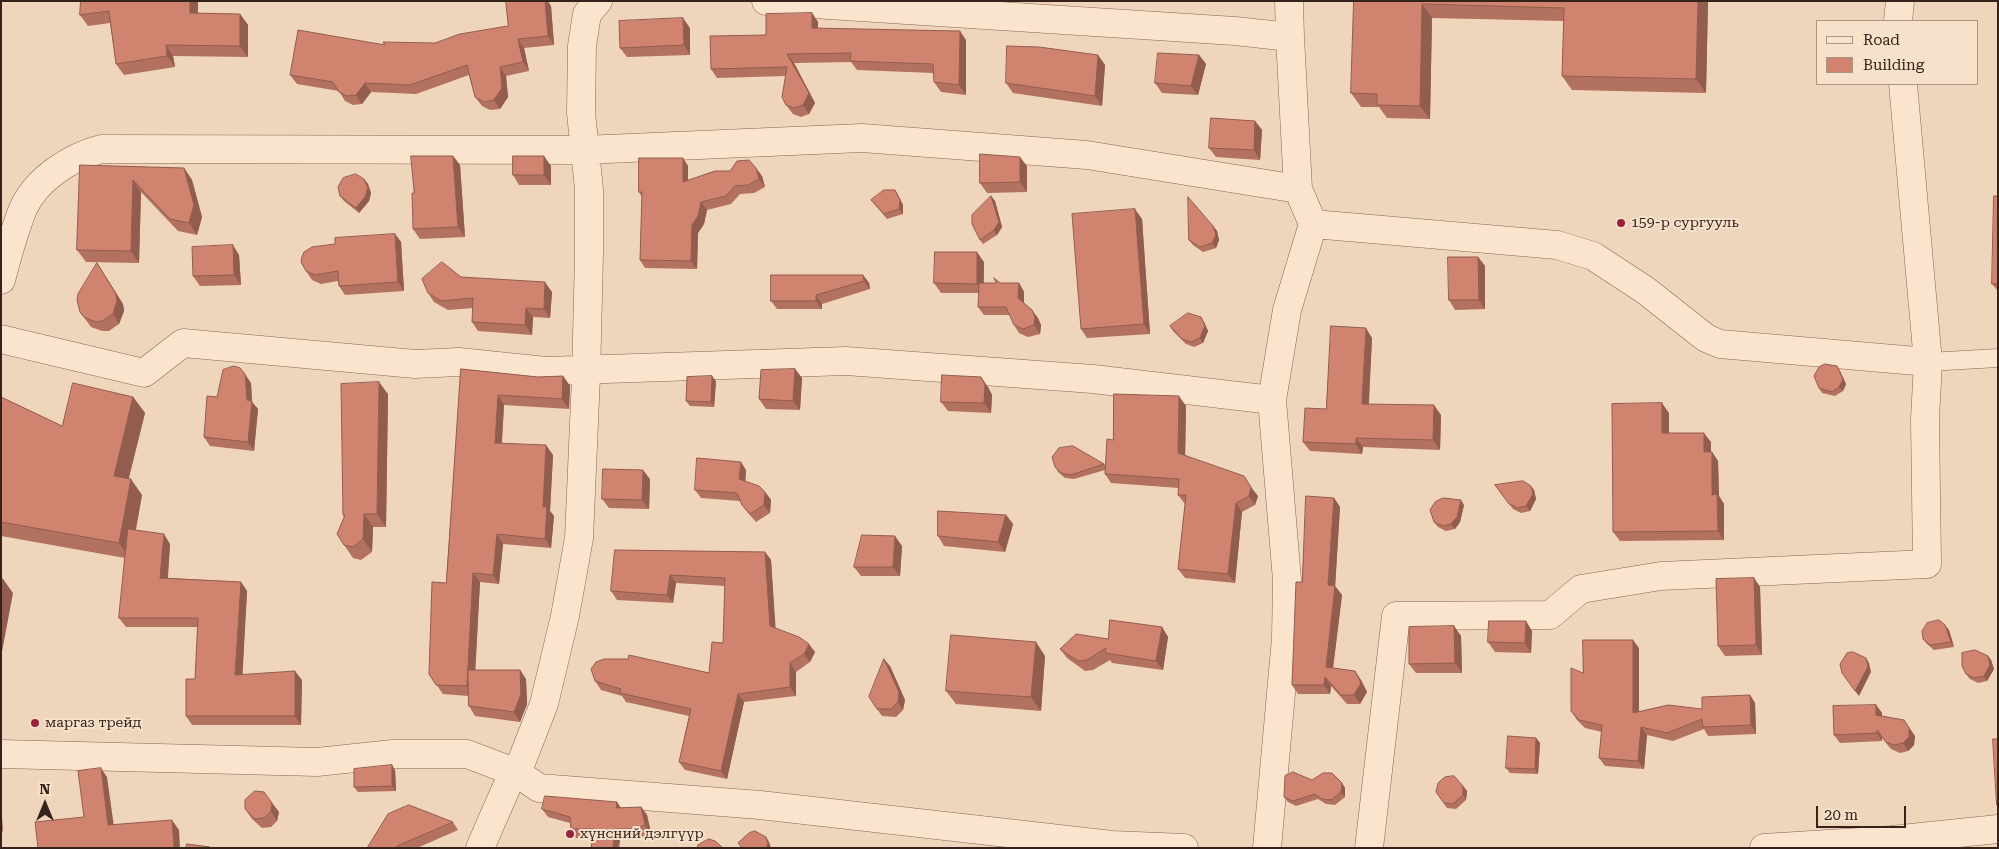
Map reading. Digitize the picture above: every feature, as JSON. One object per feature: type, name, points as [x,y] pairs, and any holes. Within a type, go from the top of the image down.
[{"type":"street","points":[[480,848],[508,784],[517,773],[544,704],[565,616],[579,538],[586,368],[589,189],[581,114],[582,46],[587,14],[598,1]]},
{"type":"street","points":[[766,1],[1235,31],[1290,37]]},
{"type":"street","points":[[1267,848],[1286,638],[1288,580],[1272,400],[1287,310],[1313,224],[1298,189],[1289,1]]},
{"type":"street","points":[[1898,20],[1900,1]]},
{"type":"street","points":[[1369,848],[1396,616],[1550,615],[1581,589],[1661,576],[1927,564],[1925,419],[1928,362],[1902,85]]},
{"type":"street","points":[[1,280],[24,208],[44,181],[83,154],[101,149],[585,150],[862,138],[1087,155],[1298,189]]},
{"type":"street","points":[[1313,224],[1557,245],[1593,256],[1645,290],[1706,338],[1720,344],[1928,362]]},
{"type":"street","points":[[1,339],[144,372],[183,343],[415,364],[459,362],[546,371],[586,368],[846,361],[1093,379],[1272,400]]},
{"type":"street","points":[[1,754],[317,762],[393,754],[467,754],[517,773],[538,788],[760,805],[1096,845],[1184,848]]},
{"type":"street","points":[[1764,848],[1892,840],[1998,829]]},
{"type":"lane","points":[[1928,362],[1998,358]]},
{"type":"building","points":[[81,1],[190,1],[190,13],[240,14],[240,46],[166,45],[167,56],[116,64],[109,11],[80,15]]},
{"type":"building","points":[[506,1],[545,1],[548,36],[518,39],[523,62],[500,67],[502,88],[494,100],[484,102],[475,97],[467,65],[410,85],[365,83],[356,95],[347,96],[339,92],[333,82],[290,75],[298,30],[385,45],[383,42],[435,43],[460,34],[508,26]]},
{"type":"building","points":[[1354,1],[1698,1],[1696,79],[1562,76],[1564,8],[1422,4],[1420,106],[1377,105],[1377,94],[1351,93]]},
{"type":"building","points":[[812,13],[812,28],[960,31],[959,85],[934,82],[933,64],[850,61],[851,53],[787,54],[809,93],[803,105],[794,108],[786,105],[782,97],[787,67],[711,69],[710,36],[766,35],[766,14]]},
{"type":"building","points":[[683,18],[684,45],[620,48],[619,21]]},
{"type":"building","points":[[1007,46],[1039,47],[1098,55],[1095,96],[1006,83]]},
{"type":"building","points":[[1158,53],[1199,55],[1191,86],[1155,83]]},
{"type":"building","points":[[1211,118],[1255,121],[1254,150],[1209,148]]},
{"type":"building","points":[[980,154],[1020,157],[1020,182],[980,183]]},
{"type":"building","points":[[411,156],[453,156],[458,227],[413,229],[412,193],[414,193]]},
{"type":"building","points":[[513,156],[544,156],[544,175],[513,175]]},
{"type":"building","points":[[639,158],[683,158],[683,182],[715,171],[730,171],[737,161],[749,160],[756,168],[759,179],[748,185],[735,186],[726,196],[701,202],[698,216],[692,225],[691,261],[640,260],[642,192],[639,192]]},
{"type":"building","points":[[80,165],[184,168],[194,205],[189,223],[170,219],[133,180],[131,251],[77,250]]},
{"type":"building","points":[[356,174],[364,179],[368,188],[365,197],[356,208],[340,196],[338,187],[343,178]]},
{"type":"building","points":[[884,190],[895,190],[900,200],[899,209],[884,214],[871,200]]},
{"type":"building","points":[[991,196],[999,222],[994,230],[980,240],[972,224],[972,215]]},
{"type":"building","points":[[1994,196],[1998,196],[1998,284],[1992,284]]},
{"type":"building","points":[[1188,197],[1213,226],[1216,235],[1212,243],[1200,247],[1189,240]]},
{"type":"building","points":[[1135,209],[1144,324],[1081,329],[1072,214]]},
{"type":"building","points":[[395,234],[398,282],[339,286],[338,271],[315,275],[306,271],[301,262],[304,252],[312,247],[335,244],[335,238]]},
{"type":"building","points":[[233,245],[234,275],[193,276],[192,247]]},
{"type":"building","points":[[935,252],[977,252],[977,284],[934,283]]},
{"type":"building","points":[[1448,257],[1478,257],[1479,300],[1449,300]]},
{"type":"building","points":[[442,262],[461,277],[545,282],[544,309],[526,308],[525,325],[472,322],[473,298],[441,301],[428,293],[422,279]]},
{"type":"building","points":[[97,263],[116,294],[117,301],[113,314],[102,321],[96,322],[84,317],[80,312],[77,300],[78,294]]},
{"type":"building","points":[[771,275],[863,275],[864,281],[816,295],[816,301],[771,301]]},
{"type":"building","points":[[994,278],[1000,283],[1019,283],[1018,298],[1032,310],[1035,317],[1034,325],[1023,329],[1014,325],[1006,307],[978,307],[979,283],[996,283]]},
{"type":"building","points":[[1188,313],[1201,317],[1205,326],[1200,338],[1191,342],[1182,339],[1170,326]]},
{"type":"building","points":[[1331,326],[1366,328],[1362,404],[1434,405],[1433,440],[1356,438],[1356,444],[1303,442],[1305,408],[1326,409]]},
{"type":"building","points":[[1825,364],[1837,366],[1843,379],[1839,387],[1832,392],[1819,388],[1814,376],[1819,367]]},
{"type":"building","points":[[234,366],[240,368],[245,374],[247,400],[252,401],[248,442],[204,437],[207,396],[217,397],[223,370]]},
{"type":"building","points":[[461,369],[538,377],[563,376],[562,399],[498,395],[495,443],[546,445],[543,507],[547,507],[545,539],[497,534],[493,575],[473,573],[467,686],[436,685],[429,674],[432,582],[446,583]]},
{"type":"building","points":[[795,369],[793,401],[759,399],[761,370]]},
{"type":"building","points":[[942,375],[981,377],[985,385],[984,403],[941,402]]},
{"type":"building","points":[[712,376],[711,402],[686,401],[687,377]]},
{"type":"building","points":[[379,382],[377,514],[364,514],[363,539],[353,547],[344,545],[337,534],[345,515],[343,515],[341,384]]},
{"type":"building","points":[[73,383],[133,397],[114,476],[131,479],[119,543],[1,522],[1,397],[62,426]]},
{"type":"building","points":[[1114,394],[1179,396],[1178,453],[1244,476],[1251,487],[1249,496],[1236,503],[1228,574],[1178,569],[1186,495],[1178,495],[1179,479],[1105,474],[1107,439],[1113,440]]},
{"type":"building","points":[[1662,403],[1662,433],[1704,433],[1704,452],[1712,452],[1712,495],[1717,494],[1718,531],[1613,532],[1612,404]]},
{"type":"building","points":[[1073,446],[1104,464],[1071,475],[1061,473],[1055,467],[1052,457],[1059,448]]},
{"type":"building","points":[[697,458],[741,462],[739,479],[759,486],[765,492],[764,505],[750,514],[742,505],[737,493],[695,490]]},
{"type":"building","points":[[603,469],[643,470],[642,500],[602,499]]},
{"type":"building","points":[[1523,481],[1531,486],[1533,494],[1526,506],[1518,508],[1509,504],[1495,485]]},
{"type":"building","points":[[1306,496],[1334,498],[1328,585],[1335,586],[1326,667],[1355,671],[1361,683],[1354,695],[1341,695],[1325,677],[1324,685],[1292,685],[1296,582],[1302,582]]},
{"type":"building","points":[[1443,498],[1461,500],[1457,517],[1451,524],[1443,526],[1434,522],[1430,510],[1435,502]]},
{"type":"building","points":[[938,511],[1006,515],[998,542],[938,536]]},
{"type":"building","points":[[128,529],[164,534],[160,578],[241,582],[235,675],[295,671],[295,716],[186,716],[186,679],[195,679],[198,618],[119,618]]},
{"type":"building","points":[[862,535],[895,536],[893,567],[854,567]]},
{"type":"building","points":[[615,550],[765,552],[770,626],[799,637],[809,644],[804,654],[790,663],[790,687],[738,694],[721,771],[679,762],[691,709],[620,693],[621,689],[595,681],[591,669],[596,662],[604,659],[628,659],[629,655],[709,673],[712,642],[723,643],[725,578],[670,575],[667,595],[611,591]]},
{"type":"building","points":[[1754,578],[1756,645],[1718,646],[1716,579]]},
{"type":"building","points":[[1110,620],[1162,627],[1156,661],[1105,653],[1106,648],[1087,660],[1078,661],[1060,649],[1076,634],[1108,639]]},
{"type":"building","points":[[1939,620],[1945,625],[1951,642],[1930,645],[1923,639],[1922,631],[1927,623]]},
{"type":"building","points":[[1489,621],[1526,621],[1525,643],[1488,642]]},
{"type":"building","points":[[1454,626],[1455,663],[1409,664],[1409,627]]},
{"type":"building","points":[[951,635],[1036,642],[1031,697],[946,691]]},
{"type":"building","points":[[1583,640],[1633,640],[1633,713],[1668,705],[1702,709],[1702,697],[1750,695],[1751,725],[1703,727],[1702,719],[1667,733],[1641,727],[1638,761],[1599,758],[1602,725],[1579,720],[1571,711],[1571,668],[1583,673]]},
{"type":"building","points":[[1975,650],[1988,656],[1990,665],[1984,676],[1974,678],[1966,674],[1962,666],[1962,653]]},
{"type":"building","points":[[1853,652],[1866,658],[1868,667],[1855,691],[1842,673],[1840,664],[1847,653]]},
{"type":"building","points":[[884,659],[899,692],[898,702],[891,709],[877,709],[869,697]]},
{"type":"building","points":[[468,670],[520,670],[521,694],[514,712],[469,706]]},
{"type":"building","points":[[1876,705],[1876,715],[1904,720],[1909,728],[1909,737],[1903,743],[1894,745],[1886,742],[1877,730],[1877,733],[1834,735],[1833,706]]},
{"type":"building","points":[[1508,736],[1536,738],[1535,769],[1506,768]]},
{"type":"building","points":[[1993,739],[1998,739],[1998,805],[1997,805]]},
{"type":"building","points":[[392,765],[392,786],[354,787],[354,769]]},
{"type":"building","points":[[101,768],[108,825],[172,820],[174,848],[38,848],[35,822],[84,817],[78,771]]},
{"type":"building","points":[[1293,772],[1312,780],[1323,773],[1332,773],[1342,783],[1341,792],[1331,800],[1322,799],[1315,794],[1293,801],[1284,797],[1285,776]]},
{"type":"building","points":[[1454,776],[1463,786],[1463,795],[1453,804],[1444,803],[1436,792],[1438,783],[1445,777]]},
{"type":"building","points":[[255,791],[264,792],[272,803],[271,811],[264,818],[255,819],[245,809],[245,800]]},
{"type":"building","points":[[545,796],[617,802],[616,808],[641,807],[645,825],[635,829],[615,829],[613,848],[591,848],[594,829],[571,829],[570,817],[542,809]]},
{"type":"building","points":[[409,805],[453,822],[396,848],[367,848],[388,814]]},
{"type":"building","points":[[755,831],[766,837],[768,844],[766,848],[742,848],[738,843],[749,833]]},
{"type":"building","points":[[709,839],[715,841],[723,848],[697,848],[698,845]]},
{"type":"building","points":[[187,844],[210,847],[210,848],[186,848]]},
{"type":"place","name":"159-р сургууль","points":[[1621,223]]},
{"type":"place","name":"маргаз трейд","points":[[35,723]]},
{"type":"place","name":"хүнсний дэлгүүр","points":[[570,834]]}]
